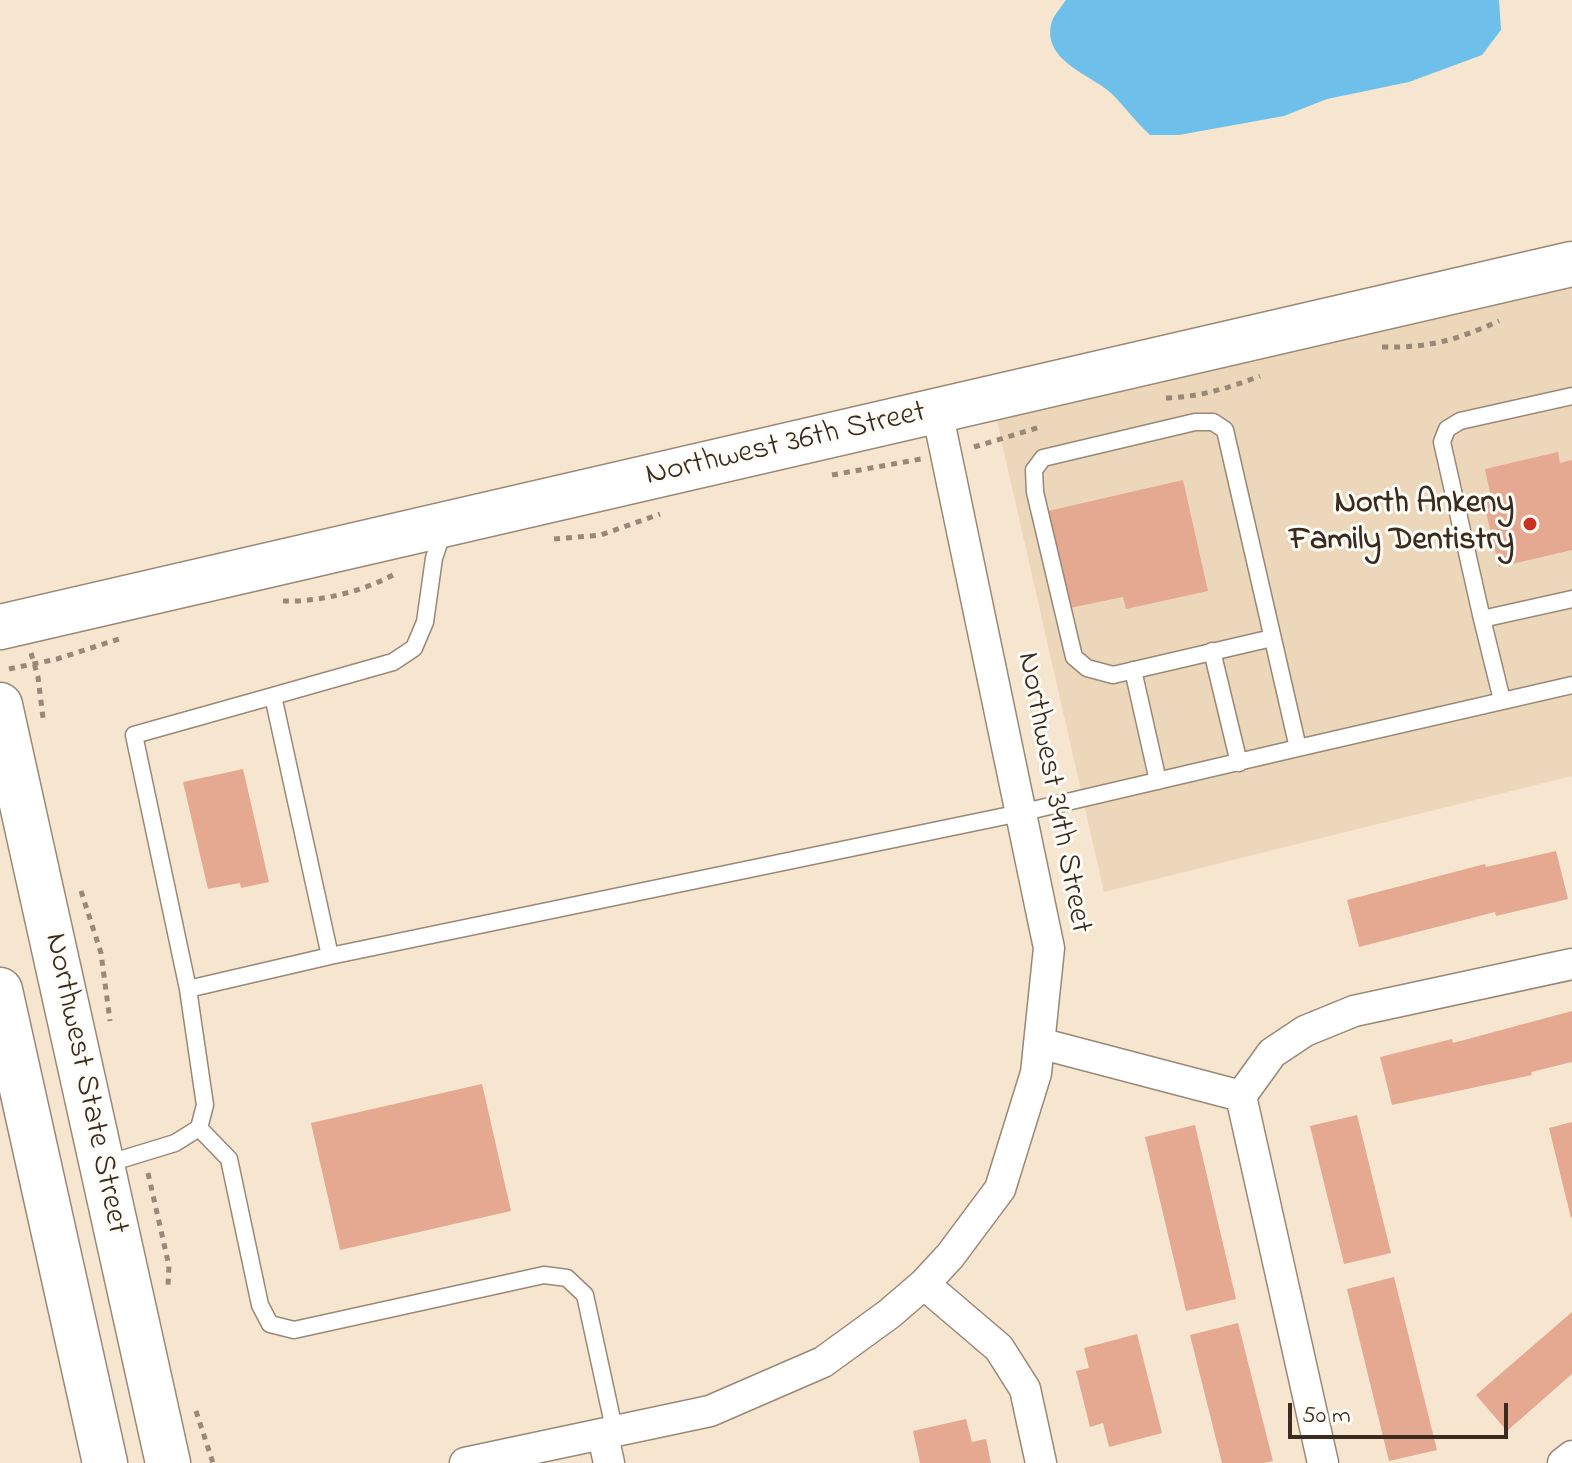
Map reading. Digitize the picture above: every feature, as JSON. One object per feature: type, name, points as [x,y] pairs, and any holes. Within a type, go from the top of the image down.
[{"type":"main road","name":"Northwest 36th Street","points":[[0,627],[1572,264]]},
{"type":"main road","name":"Northwest State Street","points":[[0,705],[168,1463]]},
{"type":"main road","name":"Northwest State Street","points":[[0,990],[105,1463]]},
{"type":"street","name":"Northwest 34th Street","points":[[465,1463],[609,1444],[710,1411],[823,1362],[924,1284],[950,1256],[1000,1189],[1036,1073],[1049,948],[937,411]]},
{"type":"street","points":[[1323,1463],[1241,1096],[1272,1053],[1305,1031],[1354,1011],[1572,964]]},
{"type":"street","points":[[1039,1043],[1241,1096]]},
{"type":"street","points":[[924,1284],[999,1348],[1025,1389],[1041,1463]]},
{"type":"street","points":[[1563,1463],[1572,1456]]},
{"type":"lane","points":[[1502,700],[1442,442],[1447,429],[1460,421],[1572,396]]},
{"type":"lane","points":[[1272,638],[1113,675],[1087,668],[1074,657],[1035,492],[1034,470],[1043,458],[1195,422],[1213,422],[1225,430],[1298,748]]},
{"type":"lane","points":[[102,1166],[175,1143],[199,1128],[205,1105],[188,989],[134,735],[393,662],[414,648],[425,622],[434,558],[445,525]]},
{"type":"lane","points":[[1482,619],[1572,599]]},
{"type":"lane","points":[[1212,651],[1239,763]]},
{"type":"lane","points":[[1133,670],[1158,781]]},
{"type":"lane","points":[[188,989],[330,956],[1020,813],[1572,685]]},
{"type":"lane","points":[[273,696],[330,956]]},
{"type":"lane","points":[[199,1128],[229,1159],[260,1305],[270,1324],[294,1330],[544,1275],[567,1278],[585,1295],[609,1444]]},
{"type":"shaded area","points":[[1572,284],[1572,776],[1104,892],[996,417]]},
{"type":"water","points":[[1066,0],[1499,0],[1501,30],[1482,55],[1409,82],[1327,99],[1284,116],[1179,135],[1150,135],[1111,93],[1069,64],[1053,46],[1050,35],[1052,21]]},
{"type":"building","name":"North Ankeny Family Dentistry","points":[[1558,452],[1560,463],[1572,460],[1572,550],[1499,567],[1483,499],[1491,497],[1485,469]]},
{"type":"building","points":[[1183,480],[1208,591],[1126,609],[1123,597],[1070,608],[1048,511]]},
{"type":"building","points":[[243,769],[269,882],[241,888],[240,883],[208,889],[183,782]]},
{"type":"building","points":[[1556,851],[1568,899],[1496,916],[1495,912],[1359,947],[1347,900],[1485,864],[1486,867]]},
{"type":"building","points":[[1572,1011],[1572,1062],[1531,1072],[1532,1075],[1392,1105],[1380,1057],[1452,1039],[1453,1043]]},
{"type":"building","points":[[482,1084],[511,1211],[340,1250],[311,1123]]},
{"type":"building","points":[[1357,1115],[1391,1253],[1344,1264],[1310,1126]]},
{"type":"building","points":[[1572,1122],[1572,1217],[1571,1218],[1549,1128]]},
{"type":"building","points":[[1195,1125],[1236,1299],[1186,1311],[1145,1137]]},
{"type":"building","points":[[1394,1277],[1437,1450],[1389,1461],[1347,1289]]},
{"type":"building","points":[[1572,1312],[1572,1374],[1507,1431],[1476,1395]]},
{"type":"building","points":[[1238,1323],[1273,1461],[1264,1463],[1222,1463],[1190,1335]]},
{"type":"building","points":[[1137,1334],[1162,1433],[1109,1447],[1103,1423],[1090,1427],[1076,1371],[1089,1368],[1084,1348]]},
{"type":"building","points":[[966,1419],[972,1442],[986,1439],[991,1463],[920,1463],[913,1431]]},
{"type":"place","name":"North Ankeny Family Dentistry","points":[[1530,524]]}]
